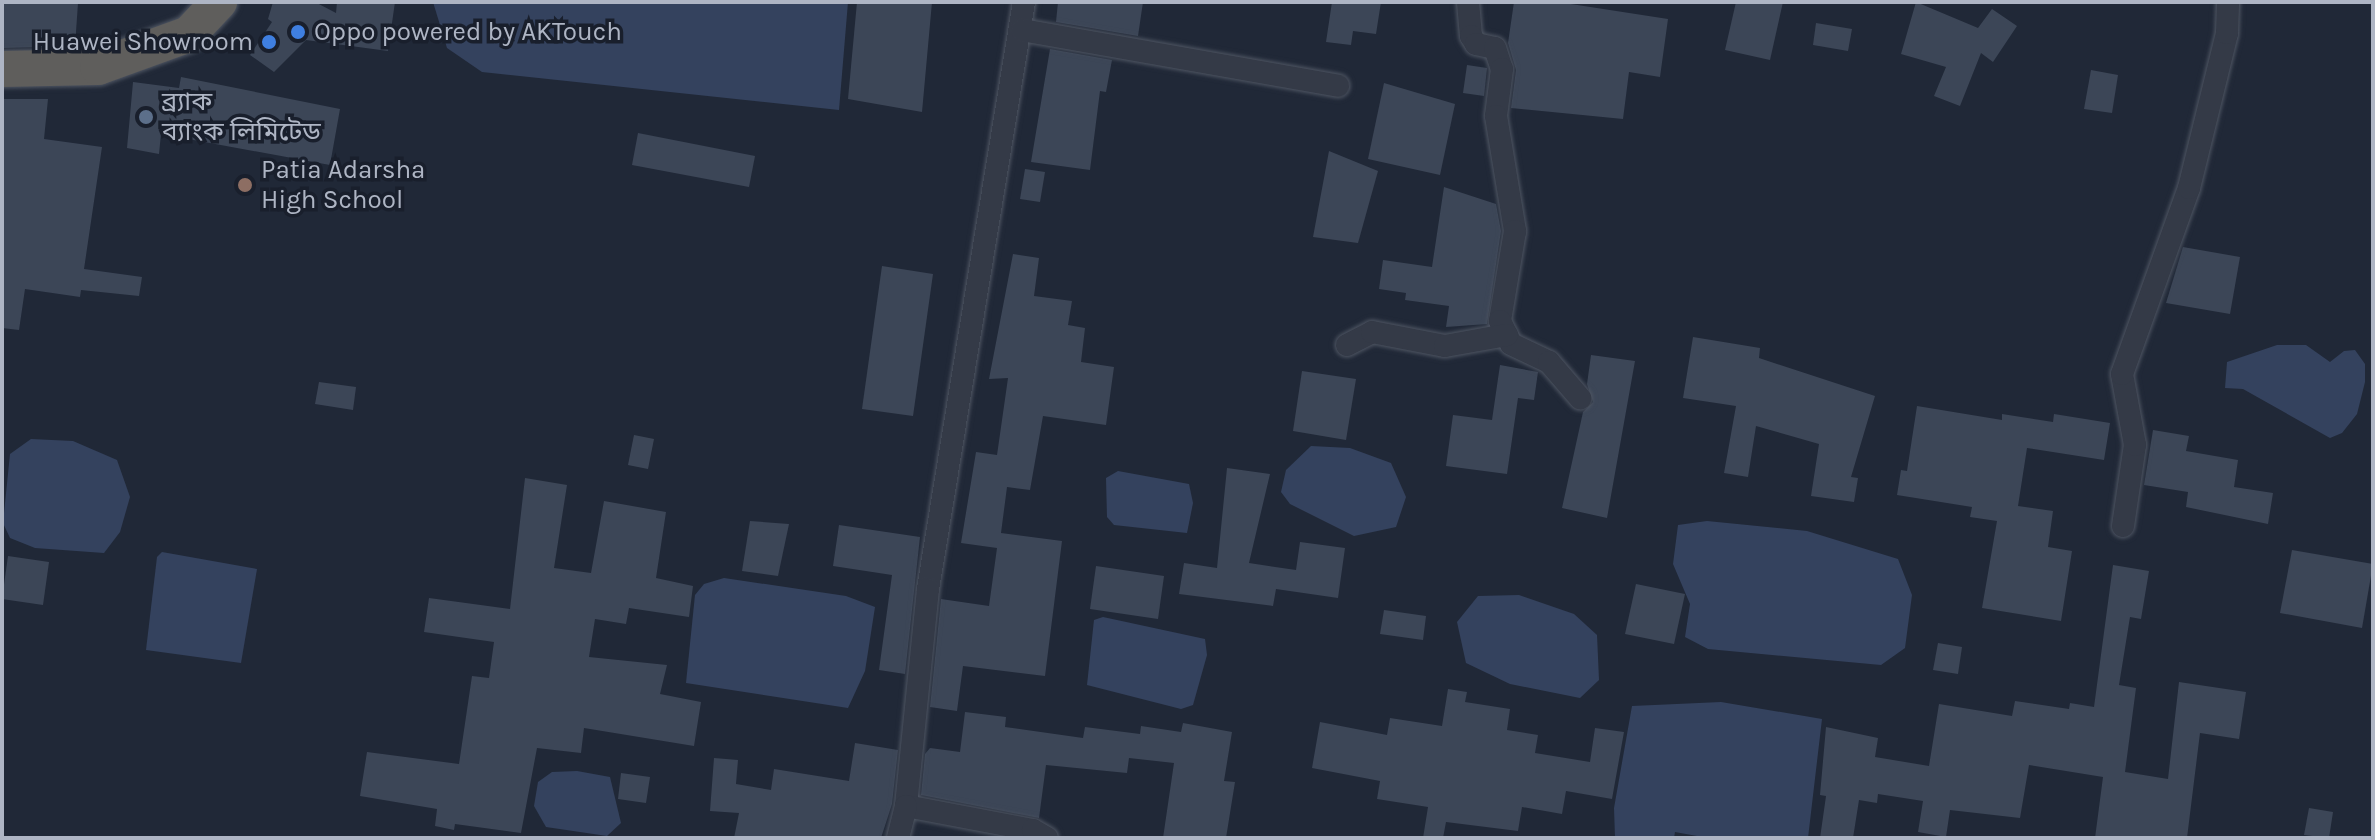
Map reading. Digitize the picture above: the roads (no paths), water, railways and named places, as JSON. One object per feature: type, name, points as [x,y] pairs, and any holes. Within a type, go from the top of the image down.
[{"type":"highway","points":[[2,69],[98,67],[189,34],[219,2]]},
{"type":"street","points":[[898,838],[906,806],[928,589],[1022,30],[1024,2]]},
{"type":"street","points":[[1468,2],[1471,36],[1476,44],[1495,48],[1502,69],[1496,116],[1515,231],[1500,321],[1511,344],[1549,362],[1580,398]]},
{"type":"street","points":[[2123,526],[2135,445],[2122,374],[2189,188],[2227,33],[2228,2]]},
{"type":"street","points":[[1022,30],[1338,86]]},
{"type":"street","points":[[1347,345],[1372,332],[1445,346],[1507,335]]},
{"type":"street","points":[[906,806],[1033,830],[1047,838]]},
{"type":"water","points":[[433,2],[848,2],[839,110],[482,72],[447,48]]},
{"type":"water","points":[[2277,345],[2306,345],[2330,362],[2344,351],[2355,350],[2365,364],[2365,382],[2357,414],[2342,433],[2330,438],[2243,389],[2225,388],[2227,362]]},
{"type":"water","points":[[31,439],[73,441],[117,460],[130,497],[120,532],[104,553],[35,548],[10,538],[3,523],[10,454]]},
{"type":"water","points":[[1311,446],[1350,448],[1391,463],[1406,497],[1396,527],[1354,536],[1290,504],[1281,492],[1286,470]]},
{"type":"water","points":[[1118,471],[1189,484],[1193,503],[1187,533],[1114,525],[1107,517],[1106,478]]},
{"type":"water","points":[[1707,521],[1807,531],[1898,559],[1912,595],[1905,648],[1881,665],[1708,649],[1685,637],[1690,604],[1673,564],[1678,525]]},
{"type":"water","points":[[162,552],[257,569],[241,663],[146,650],[157,557]]},
{"type":"water","points":[[724,578],[846,596],[875,607],[865,671],[848,708],[686,683],[695,595],[704,584]]},
{"type":"water","points":[[1519,595],[1574,614],[1597,635],[1599,680],[1580,698],[1510,684],[1466,663],[1457,622],[1478,596]]},
{"type":"water","points":[[1103,617],[1205,639],[1207,655],[1193,705],[1181,709],[1087,685],[1094,620]]},
{"type":"water","points":[[1721,702],[1822,719],[1808,838],[1708,838],[1675,832],[1674,838],[1615,838],[1614,808],[1632,706]]},
{"type":"water","points":[[577,771],[610,777],[621,823],[607,836],[546,827],[534,806],[538,782],[552,772]]},
{"type":"place","name":"Oppo powered by AKTouch","points":[[298,32]]},
{"type":"place","name":"Huawei Showroom","points":[[269,42]]},
{"type":"place","name":"ব্র্যাক ব্যাংক লিমিটেড","points":[[146,117]]},
{"type":"place","name":"Patia Adarsha High School","points":[[245,185]]}]
